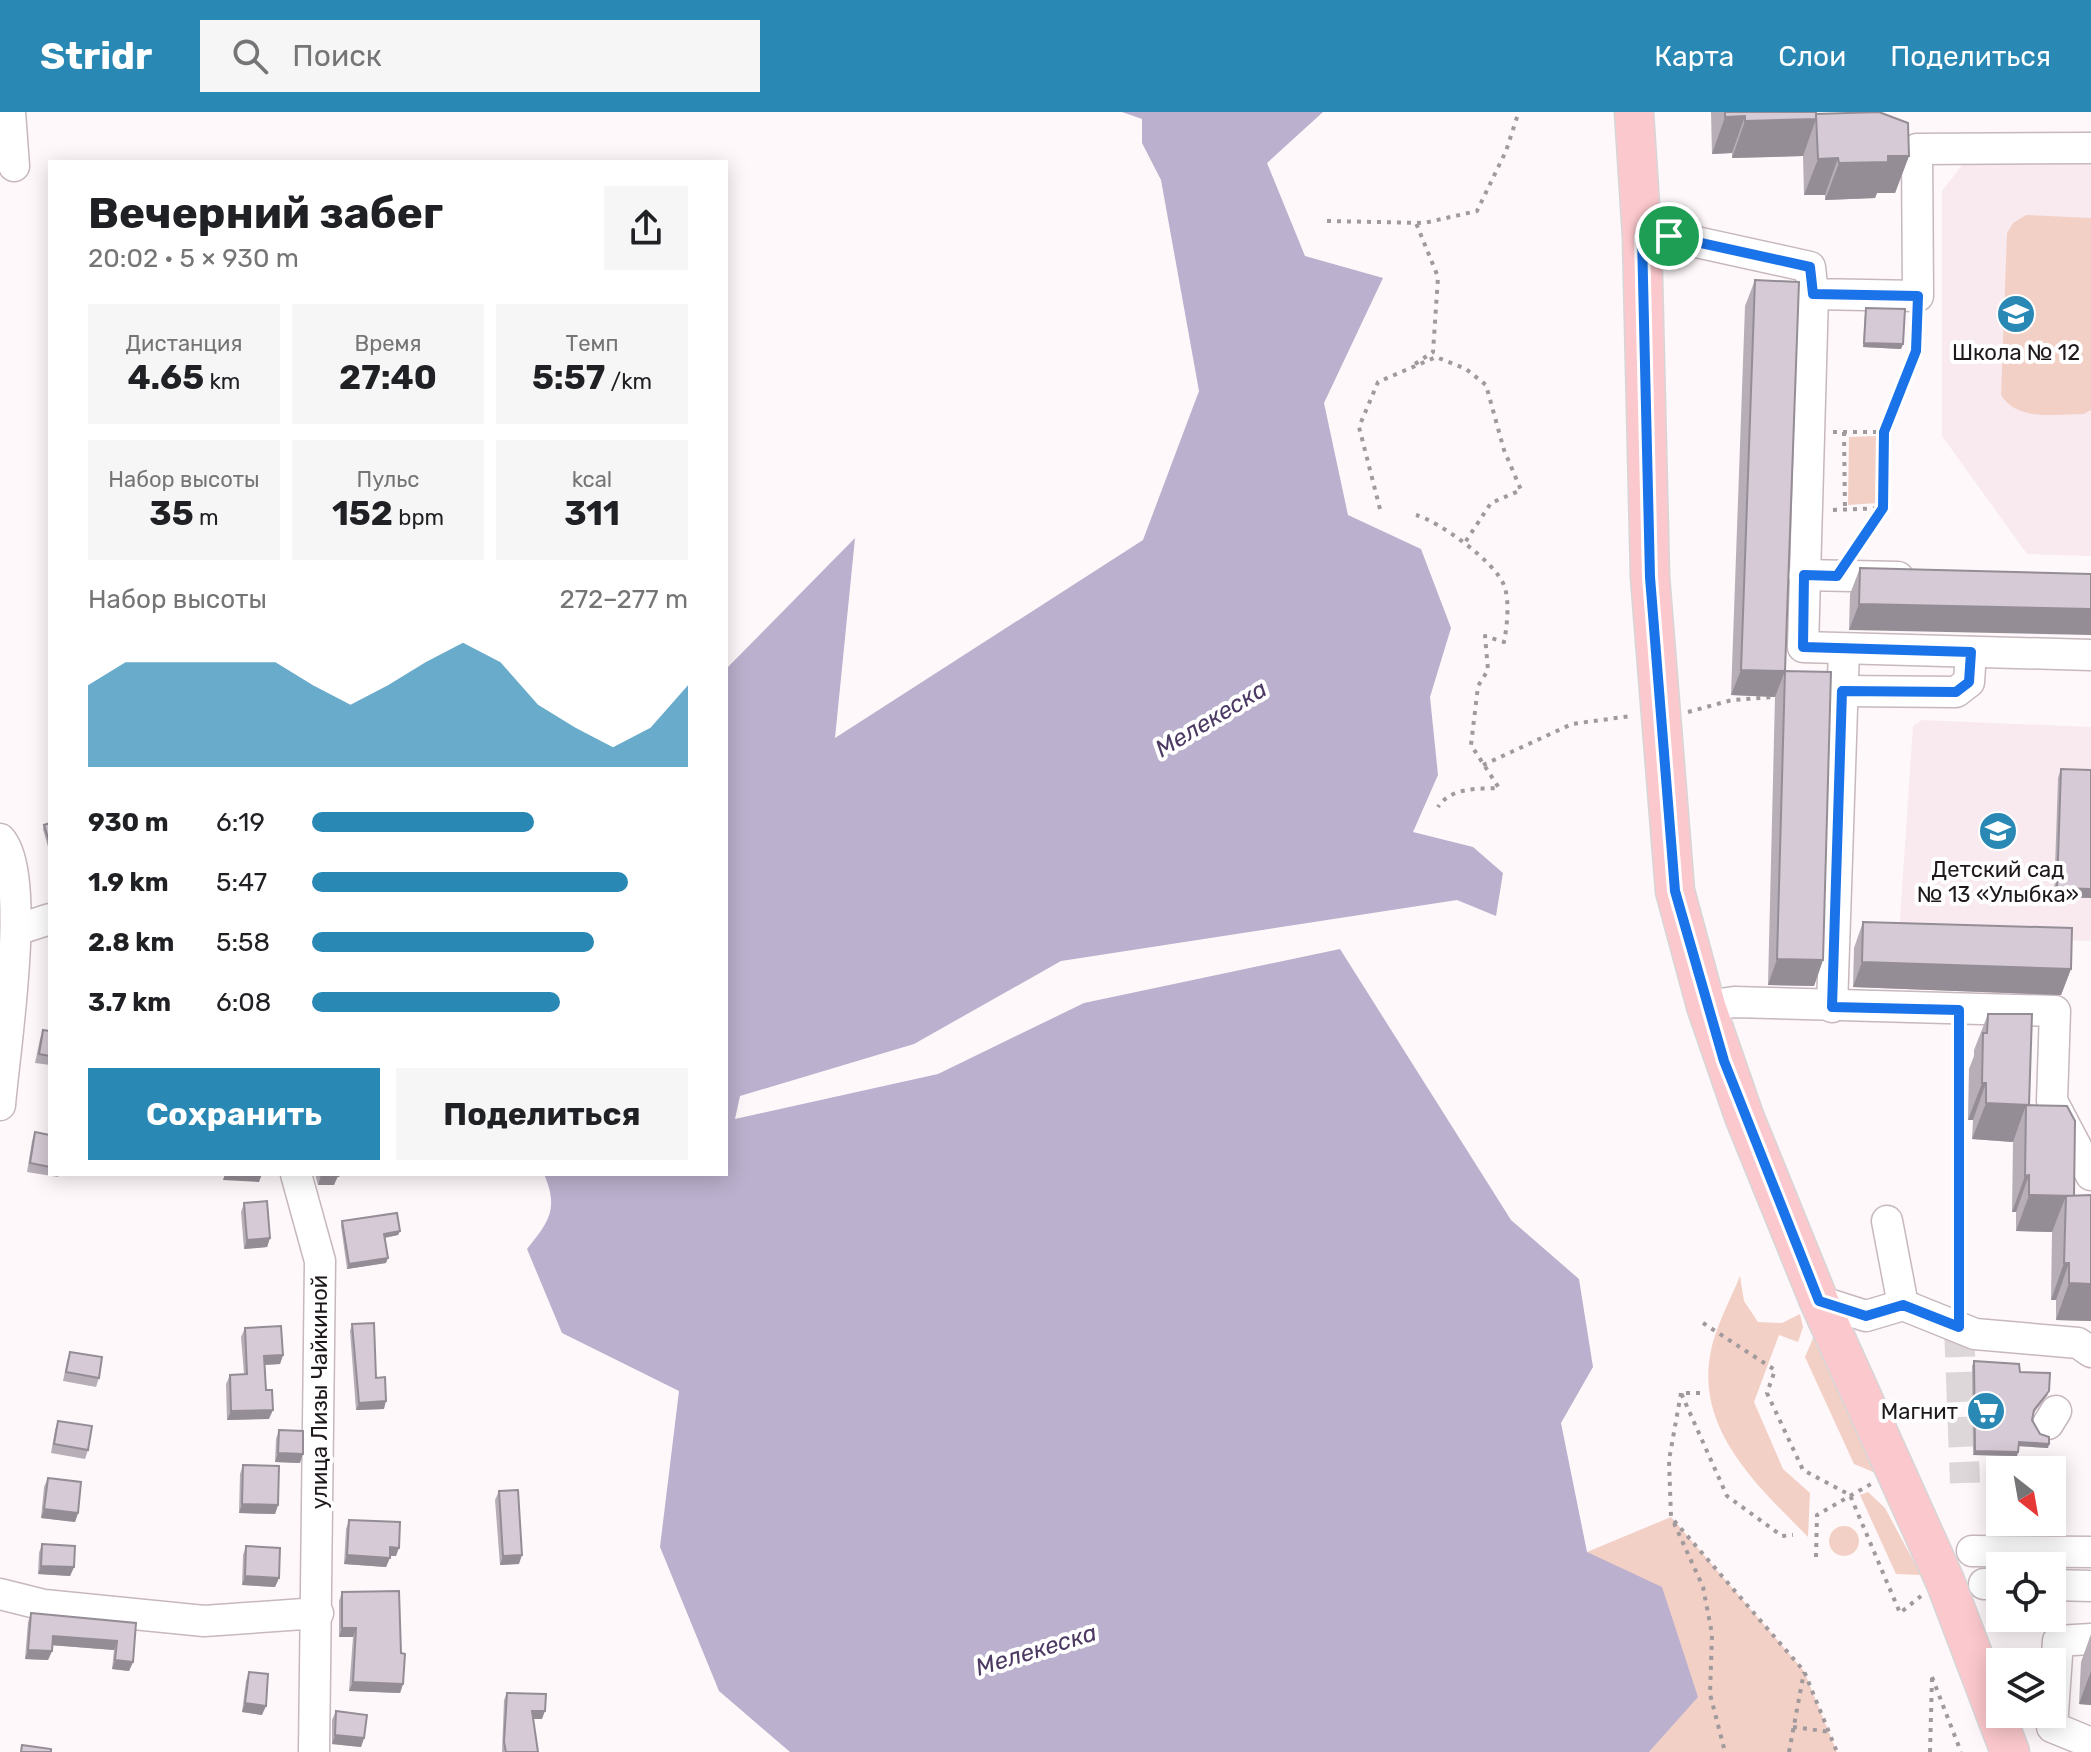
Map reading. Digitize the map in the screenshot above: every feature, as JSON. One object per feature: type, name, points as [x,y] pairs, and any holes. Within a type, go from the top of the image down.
[{"type":"main road","points":[[1634,112],[1642,237],[1650,577],[1658,713],[1675,891],[1706,1006],[1744,1116],[1819,1301],[1945,1581],[2010,1752]]},
{"type":"street","points":[[10,112],[14,166]]},
{"type":"street","points":[[1887,138],[1917,149],[2091,148]]},
{"type":"street","points":[[1813,294],[1918,296],[1917,149]]},
{"type":"street","points":[[1642,237],[1669,236],[1810,267],[1813,294],[1803,647],[2091,655]]},
{"type":"street","points":[[1804,575],[1932,578]]},
{"type":"street","points":[[1832,1007],[1844,649]]},
{"type":"street","points":[[1842,691],[1956,692],[1969,682],[1971,652]]},
{"type":"street","points":[[0,839],[10,870],[16,930],[0,1105]]},
{"type":"street","points":[[16,930],[48,920]]},
{"type":"street","points":[[1706,1006],[1734,1002],[2055,1011],[2052,1101],[2091,1175]]},
{"type":"street","name":"улица Лизы Чайкиной","points":[[297,1176],[320,1261],[314,1752]]},
{"type":"street","points":[[1887,1221],[1903,1305]]},
{"type":"street","points":[[1819,1301],[1866,1316],[1903,1305],[1975,1334],[2078,1343],[2091,1352]]},
{"type":"street","points":[[1972,1551],[2091,1552]]},
{"type":"street","points":[[2066,1585],[2091,1586]]},
{"type":"street","points":[[0,1594],[44,1605],[204,1621],[318,1613]]},
{"type":"street","points":[[2091,1639],[2058,1641],[2052,1727],[2091,1743]]},
{"type":"path","points":[[1327,221],[1416,223],[1477,211],[1506,151],[1518,114]]},
{"type":"path","points":[[1407,369],[1433,352],[1438,277],[1416,223]]},
{"type":"path","points":[[1837,576],[1883,508],[1884,432],[1916,351],[1918,296]]},
{"type":"path","points":[[1380,509],[1359,427],[1378,382],[1436,357],[1466,369],[1486,385],[1504,450],[1521,490],[1491,503],[1464,544]]},
{"type":"path","points":[[1844,432],[1845,510]]},
{"type":"path","points":[[1809,433],[1884,432]]},
{"type":"path","points":[[1806,512],[1883,508]]},
{"type":"path","points":[[1416,515],[1427,519],[1480,556],[1504,585],[1507,626],[1504,642],[1485,636],[1488,670],[1478,686],[1471,745],[1499,788],[1463,789],[1443,800],[1438,807]]},
{"type":"path","points":[[1959,1010],[1959,1327]]},
{"type":"path","points":[[1703,1323],[1775,1370],[1767,1393],[1803,1470],[1850,1495],[1900,1613],[1922,1595]]},
{"type":"path","points":[[1681,1393],[1700,1393]]},
{"type":"path","points":[[1681,1393],[1669,1460],[1671,1517],[1703,1587],[1712,1634],[1710,1694],[1725,1752]]},
{"type":"path","points":[[1681,1393],[1727,1496],[1782,1536],[1793,1535]]},
{"type":"path","points":[[1816,1557],[1817,1515],[1876,1481]]},
{"type":"path","points":[[1671,1517],[1804,1671],[1837,1752]]},
{"type":"path","points":[[1789,1752],[1804,1671]]},
{"type":"path","points":[[1930,1752],[1932,1677],[1961,1752]]},
{"type":"path","points":[[1793,1727],[1831,1732]]},
{"type":"shaded area","name":"Школа № 12","points":[[1966,160],[2091,164],[2091,556],[2027,554],[1942,436],[1942,191]]},
{"type":"shaded area","points":[[2026,215],[2091,218],[2091,410],[2084,414],[2027,413],[2008,404],[2001,395],[2007,233],[2013,223]]},
{"type":"shaded area","points":[[1878,436],[1878,503],[1848,505],[1849,437]]},
{"type":"shaded area","name":"Детский сад № 13 «Улыбка»","points":[[1922,720],[2091,727],[2091,941],[1899,934],[1913,726]]},
{"type":"shaded area","points":[[1740,1276],[1744,1301],[1758,1322],[1782,1323],[1800,1314],[1803,1327],[1798,1342],[1779,1335],[1754,1402],[1783,1469],[1810,1493],[1808,1537],[1736,1457],[1713,1409],[1709,1384],[1712,1346]]},
{"type":"shaded area","points":[[1817,1329],[1883,1476],[1854,1464],[1805,1357]]},
{"type":"shaded area","points":[[1868,1492],[1885,1508],[1921,1575],[1896,1574],[1860,1495]]},
{"type":"shaded area","points":[[1671,1517],[1804,1671],[1837,1752],[1649,1752],[1698,1696],[1587,1552]]},
{"type":"shaded area","points":[[1844,1526],[1855,1530],[1859,1541],[1855,1552],[1844,1556],[1833,1552],[1829,1541],[1833,1530]]},
{"type":"water","name":"Мелекеска","points":[[1122,112],[1323,112],[1267,163],[1305,256],[1383,278],[1324,403],[1348,515],[1421,549],[1451,628],[1430,697],[1438,775],[1413,832],[1473,847],[1503,873],[1496,916],[1457,900],[1061,961],[914,1044],[740,1096],[735,1119],[938,1074],[1084,1003],[1340,949],[1511,1220],[1579,1279],[1593,1367],[1561,1423],[1587,1552],[1662,1587],[1698,1697],[1649,1752],[790,1752],[719,1691],[660,1547],[679,1391],[562,1333],[527,1249],[546,1223],[551,1206],[545,1176],[728,1176],[728,667],[855,538],[835,738],[1143,540],[1199,391],[1161,180],[1142,143],[1142,119]]},
{"type":"building","points":[[1725,112],[1816,112],[1816,119],[1745,121],[1745,116],[1725,117]]},
{"type":"building","points":[[1879,112],[1908,123],[1909,156],[1888,156],[1888,162],[1839,163],[1838,158],[1818,159],[1816,114]]},
{"type":"building","points":[[1755,280],[1799,282],[1785,671],[1741,670]]},
{"type":"building","points":[[1866,308],[1905,309],[1903,344],[1864,343]]},
{"type":"building","points":[[1860,568],[2091,574],[2091,609],[1859,604]]},
{"type":"building","points":[[1785,671],[1831,672],[1823,960],[1777,959]]},
{"type":"building","points":[[2061,769],[2091,770],[2091,889],[2057,888]]},
{"type":"building","points":[[1863,922],[2072,928],[2071,969],[1862,962]]},
{"type":"building","points":[[1988,1014],[2032,1014],[2029,1105],[1986,1103],[1986,1083],[1982,1083],[1983,1033],[1987,1033]]},
{"type":"building","points":[[43,1030],[48,1031],[48,1056],[39,1054]]},
{"type":"building","points":[[2026,1105],[2067,1106],[2075,1121],[2074,1196],[2029,1195],[2029,1175],[2025,1176]]},
{"type":"building","points":[[35,1132],[48,1135],[48,1167],[30,1163]]},
{"type":"building","points":[[2091,1195],[2091,1284],[2069,1283],[2069,1263],[2064,1263],[2066,1196]]},
{"type":"building","points":[[267,1201],[270,1238],[247,1240],[244,1203]]},
{"type":"building","points":[[397,1213],[400,1231],[384,1234],[388,1258],[349,1264],[342,1221]]},
{"type":"building","points":[[374,1323],[376,1378],[385,1377],[386,1401],[359,1403],[352,1324]]},
{"type":"building","points":[[281,1326],[283,1355],[264,1356],[266,1390],[272,1390],[273,1410],[231,1411],[230,1375],[247,1374],[245,1328]]},
{"type":"building","points":[[70,1352],[102,1357],[99,1378],[66,1372]]},
{"type":"building","points":[[1974,1361],[2019,1364],[2020,1372],[2050,1373],[2049,1391],[2034,1410],[2032,1420],[2040,1434],[2049,1437],[2049,1444],[2019,1442],[2018,1452],[1975,1451]]},
{"type":"building","points":[[58,1421],[92,1426],[88,1450],[54,1444]]},
{"type":"building","points":[[279,1430],[303,1431],[303,1454],[278,1453]]},
{"type":"building","points":[[243,1465],[279,1466],[278,1505],[242,1504]]},
{"type":"building","points":[[48,1478],[81,1482],[78,1513],[44,1509]]},
{"type":"building","points":[[518,1490],[522,1555],[503,1556],[499,1491]]},
{"type":"building","points":[[349,1520],[400,1522],[399,1548],[390,1547],[390,1558],[347,1555]]},
{"type":"building","points":[[42,1544],[75,1546],[74,1567],[41,1566]]},
{"type":"building","points":[[246,1546],[280,1548],[279,1578],[245,1576]]},
{"type":"building","points":[[399,1591],[401,1653],[405,1654],[403,1684],[353,1682],[356,1628],[342,1628],[342,1592]]},
{"type":"building","points":[[31,1613],[136,1623],[133,1662],[115,1660],[117,1641],[53,1636],[52,1651],[28,1650]]},
{"type":"building","points":[[249,1672],[268,1674],[266,1706],[245,1703]]},
{"type":"building","points":[[507,1693],[546,1694],[545,1711],[532,1711],[538,1752],[506,1752]]},
{"type":"building","points":[[336,1711],[367,1715],[364,1738],[335,1735]]},
{"type":"building","points":[[22,1745],[51,1749],[51,1752],[21,1752]]},
{"type":"tunnel","points":[[1959,1327],[1965,1483]]},
{"type":"place","name":"Школа № 12","points":[[2016,314]]},
{"type":"place","name":"Детский сад № 13 «Улыбка»","points":[[1998,831]]},
{"type":"place","name":"Магнит","points":[[1986,1411]]},
{"type":"route","points":[[1669,236],[1810,267],[1813,294],[1918,296],[1916,351],[1884,432],[1883,508],[1837,576],[1804,575],[1803,647],[1971,652],[1969,682],[1956,692],[1842,691],[1832,1007],[1959,1010],[1959,1327],[1903,1305],[1866,1316],[1819,1301],[1724,1061],[1675,891],[1658,713],[1650,577],[1642,237],[1669,236]]}]
